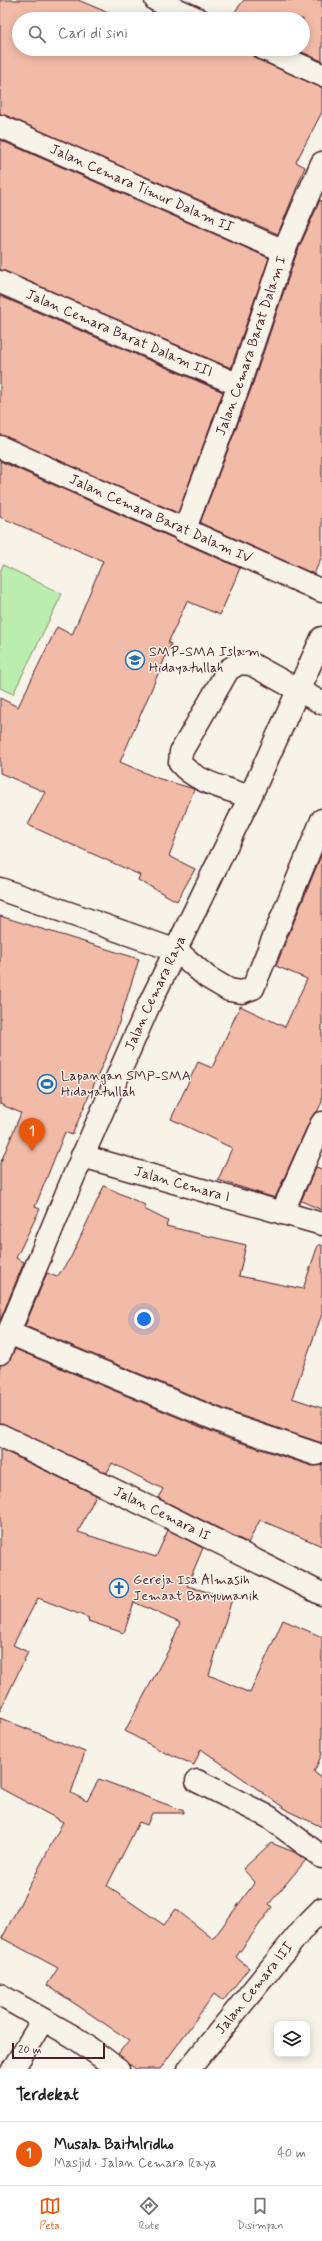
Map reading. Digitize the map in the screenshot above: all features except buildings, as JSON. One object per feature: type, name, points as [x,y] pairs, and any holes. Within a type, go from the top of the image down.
[{"type":"street","points":[[156,0],[183,12]]},
{"type":"street","points":[[280,56],[322,75]]},
{"type":"street","name":"Jalan Cemara Timur Dalam II","points":[[0,126],[284,251]]},
{"type":"street","name":"Jalan Cemara Barat Dalam I","points":[[184,531],[239,385],[284,251],[322,163]]},
{"type":"street","name":"Jalan Cemara Barat Dalam III","points":[[0,282],[239,385]]},
{"type":"street","name":"Jalan Cemara Barat Dalam IV","points":[[0,447],[184,531],[322,591]]},
{"type":"street","name":"Jalan Cemara Raya","points":[[0,1353],[82,1156],[148,1007],[177,951],[250,797],[322,638]]},
{"type":"street","points":[[250,797],[218,785],[186,770],[180,763],[181,752],[228,670],[239,663],[252,664],[322,703]]},
{"type":"street","points":[[0,889],[177,951],[207,977],[229,990],[242,992],[252,988],[322,820]]},
{"type":"street","points":[[282,1213],[322,1123]]},
{"type":"street","name":"Jalan Cemara I","points":[[82,1156],[322,1224]]},
{"type":"street","points":[[9,1333],[232,1426],[316,1454]]},
{"type":"street","name":"Jalan Cemara II","points":[[0,1434],[322,1594]]},
{"type":"street","points":[[197,1781],[269,1817],[322,1856]]},
{"type":"street","name":"Jalan Cemara III","points":[[189,2069],[305,1926],[322,1909]]},
{"type":"street","points":[[0,1995],[74,2037],[118,2069]]},
{"type":"street","points":[[13,2069],[44,2020]]},
{"type":"green space","points":[[3,565],[62,594],[13,694],[0,688],[0,572]]},
{"type":"place","name":"SMP-SMA Islam Hidayatullah","points":[[135,660]]},
{"type":"place","name":"Lapangan SMP-SMA Hidayatullah","points":[[47,1084]]},
{"type":"place","name":"Musala Baitulridho","points":[[32,1151]]},
{"type":"place","name":"Gereja Isa Almasih Jemaat Banyumanik","points":[[119,1588]]}]
